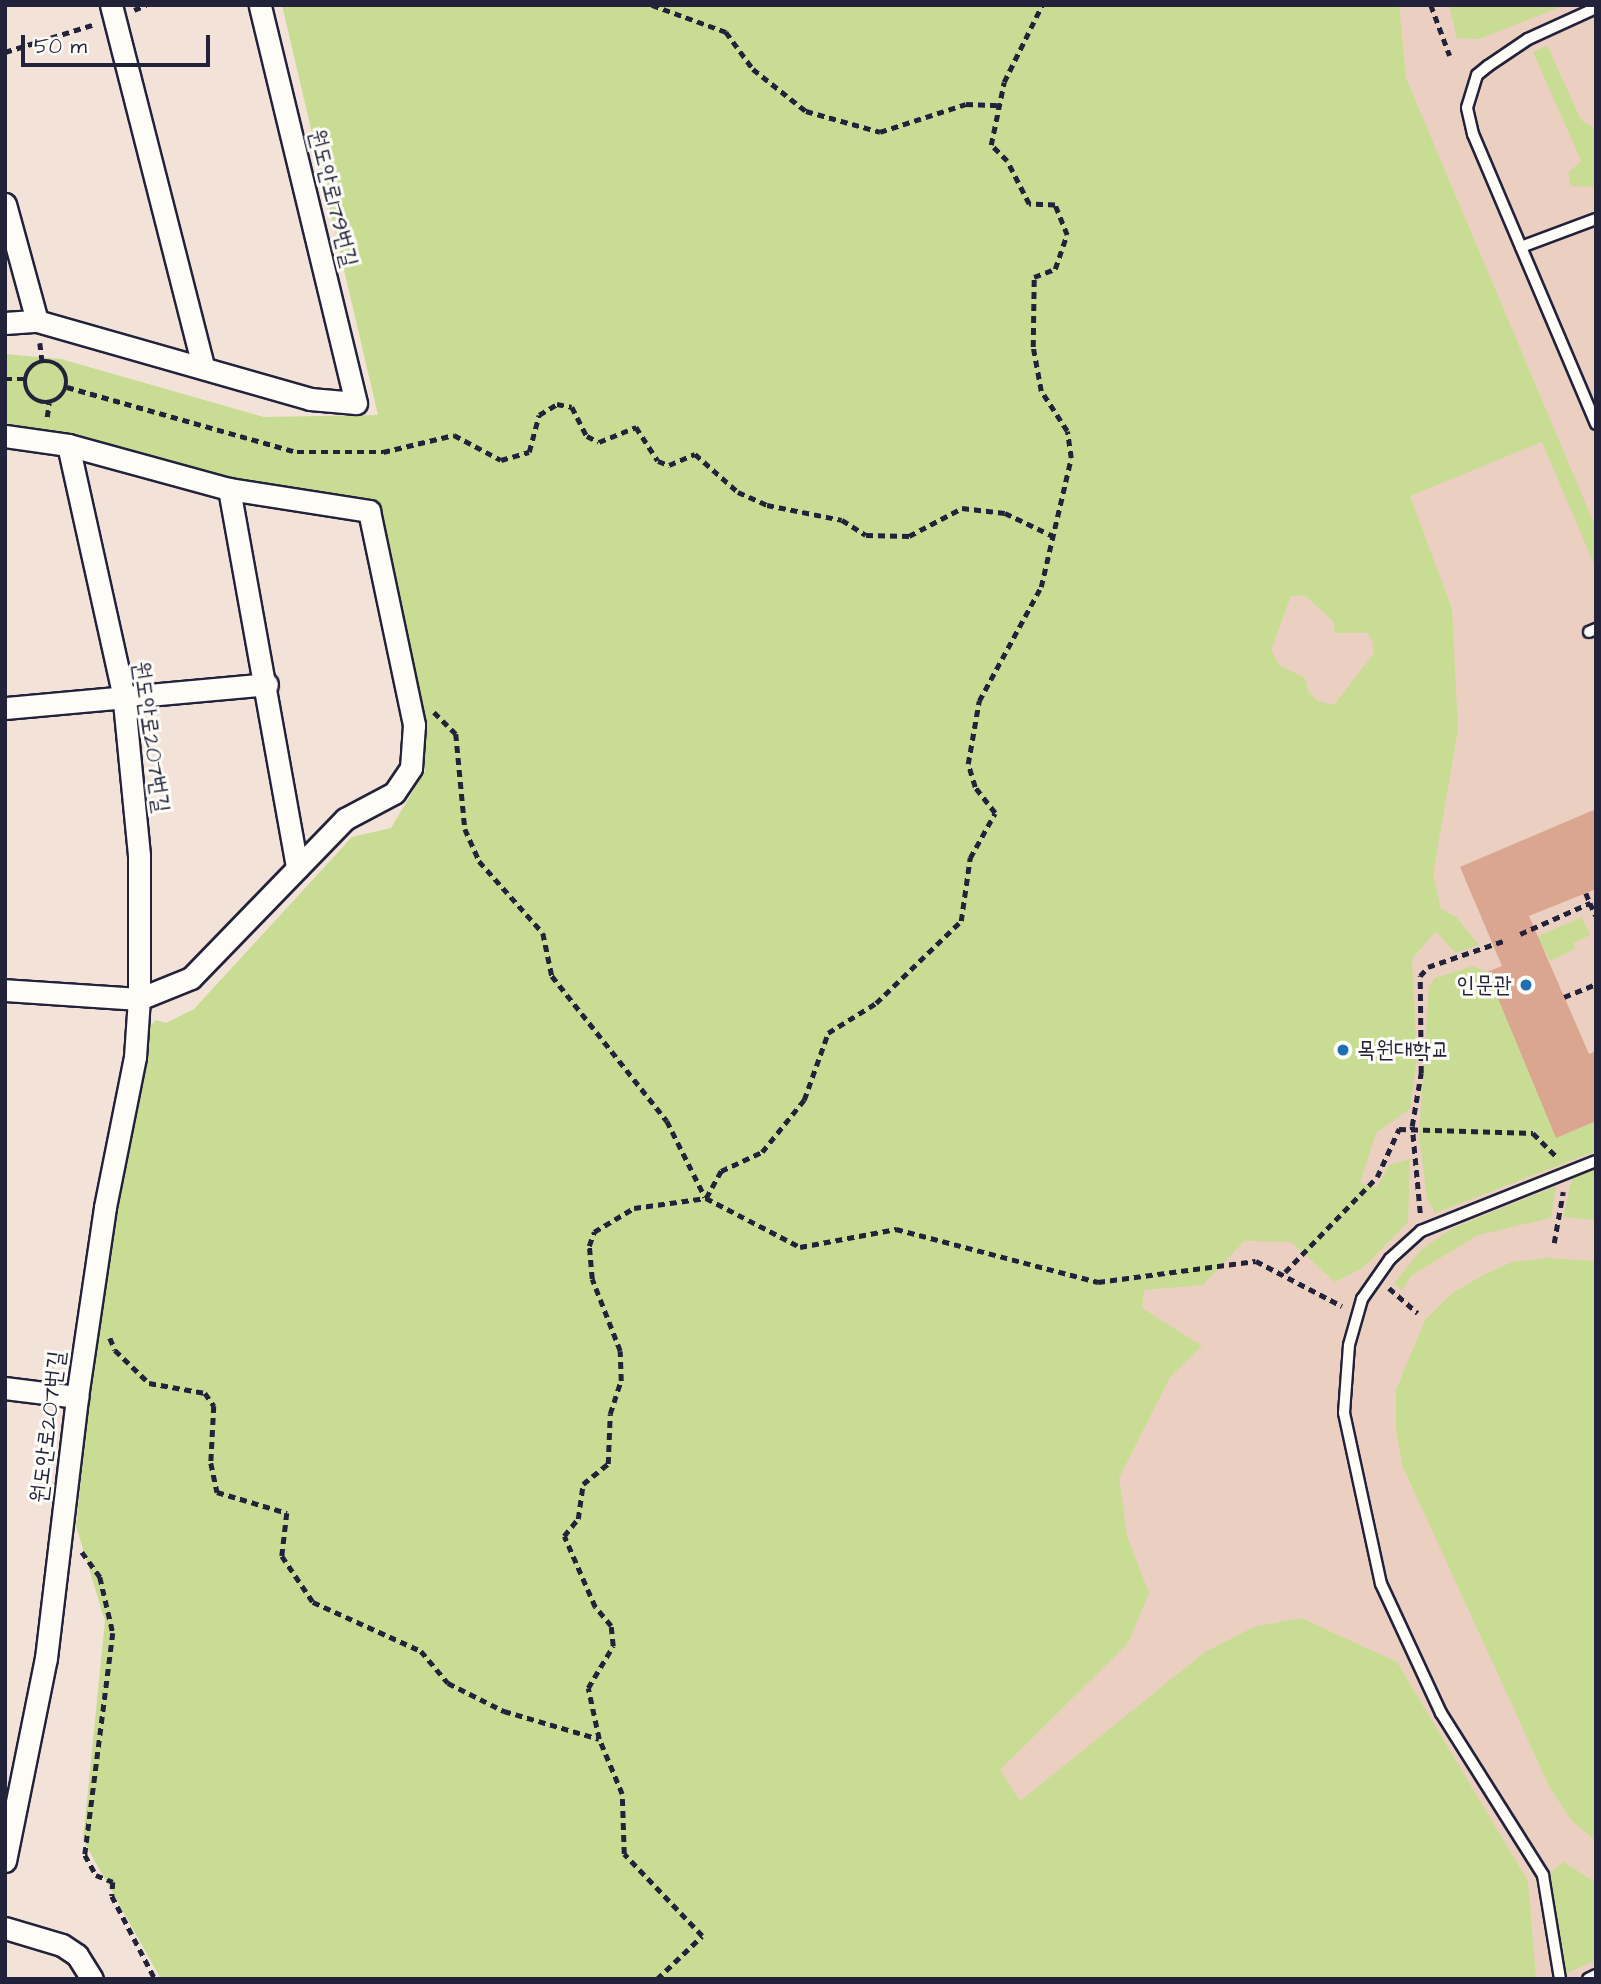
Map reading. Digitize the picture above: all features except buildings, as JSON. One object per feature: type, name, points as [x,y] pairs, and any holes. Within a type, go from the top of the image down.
[{"type":"street","name":"원도안로179번길","points":[[203,367],[310,399],[356,403],[260,5]]},
{"type":"street","points":[[5,323],[203,367],[107,13]]},
{"type":"street","points":[[5,204],[38,330]]},
{"type":"street","points":[[5,436],[68,445],[229,489],[369,511],[414,725],[411,768],[394,793],[345,820],[191,978],[139,999],[5,990]]},
{"type":"street","name":"원도안로207번길","points":[[5,1861],[46,1658],[78,1397],[105,1207],[135,1057],[139,999],[139,855],[122,693],[68,445]]},
{"type":"street","points":[[229,489],[267,684],[297,868]]},
{"type":"street","points":[[5,708],[122,693],[267,684]]},
{"type":"street","points":[[5,1388],[78,1397]]},
{"type":"street","points":[[5,1928],[62,1945],[77,1955],[92,1979]]},
{"type":"lane","points":[[1596,8],[1510,50],[1477,75],[1469,91],[1473,134],[1596,425]]},
{"type":"lane","points":[[1521,247],[1596,219]]},
{"type":"lane","points":[[1560,1979],[1543,1875],[1487,1791],[1408,1648],[1381,1584],[1354,1475],[1344,1413],[1349,1345],[1362,1300],[1390,1259],[1421,1231],[1596,1161]]},
{"type":"lane","points":[[1588,1979],[1596,1975]]},
{"type":"path","points":[[652,5],[726,32],[753,69],[806,111],[880,132],[967,104],[999,105]]},
{"type":"path","points":[[706,1198],[721,1171],[761,1152],[804,1100],[828,1033],[877,1003],[961,920],[970,858],[995,813],[975,787],[968,764],[979,701],[1041,587],[1055,537],[1071,458],[1067,432],[1041,391],[1033,347],[1034,277],[1055,270],[1066,235],[1055,205],[1029,204],[1007,162],[991,145],[1004,82],[1042,5]]},
{"type":"path","points":[[1431,5],[1450,56]]},
{"type":"path","points":[[5,51],[107,13]]},
{"type":"path","points":[[38,330],[43,360]]},
{"type":"path","points":[[49,402],[32,398],[24,379],[30,366],[43,360],[62,367],[67,387]]},
{"type":"path","points":[[5,379],[24,379]]},
{"type":"path","points":[[67,387],[297,452],[383,452],[454,435],[501,460],[529,452],[539,415],[557,404],[572,407],[587,436],[599,442],[636,427],[658,461],[669,465],[695,454],[738,492],[767,505],[842,520],[866,535],[909,536],[962,508],[1005,513],[1055,537]]},
{"type":"path","points":[[47,416],[49,402],[67,387]]},
{"type":"path","points":[[408,691],[456,734],[464,829],[479,861],[543,933],[552,976],[667,1121],[706,1198]]},
{"type":"path","points":[[1586,893],[1596,916]]},
{"type":"path","points":[[1520,934],[1590,903]]},
{"type":"path","points":[[1421,1231],[1412,1126],[1420,1073],[1423,970],[1506,940]]},
{"type":"path","points":[[1564,997],[1596,984]]},
{"type":"path","points":[[1285,1272],[1377,1177],[1399,1129],[1412,1126],[1534,1133],[1555,1153]]},
{"type":"path","points":[[1554,1243],[1563,1187]]},
{"type":"path","points":[[657,1979],[702,1937],[624,1854],[622,1794],[599,1739],[588,1688],[613,1646],[611,1626],[595,1607],[564,1536],[578,1519],[583,1484],[608,1464],[610,1414],[621,1381],[620,1351],[592,1279],[589,1246],[594,1232],[634,1208],[706,1198],[800,1247],[895,1229],[1098,1282],[1256,1261],[1285,1272],[1346,1308]]},
{"type":"path","points":[[1398,1295],[1418,1313]]},
{"type":"path","points":[[107,1331],[115,1350],[149,1383],[205,1394],[214,1406],[211,1463],[217,1492],[287,1513],[282,1556],[313,1602],[421,1651],[449,1683],[504,1712],[599,1739]]},
{"type":"path","points":[[62,1528],[100,1577],[113,1633],[85,1855],[96,1875],[113,1882],[112,1896],[155,1979]]},
{"type":"shaded area","name":"목원대학교","points":[[1153,5],[1596,5],[1596,1979],[1052,1979],[992,1851]]},
{"type":"green space","points":[[282,5],[1399,5],[1406,78],[1596,528],[1596,569],[1542,442],[1410,496],[1452,609],[1458,730],[1433,874],[1441,909],[1456,917],[1479,945],[1455,953],[1436,931],[1412,959],[1417,1057],[1410,1109],[1376,1133],[1360,1183],[1377,1188],[1389,1165],[1410,1159],[1408,1222],[1364,1267],[1335,1282],[1291,1242],[1244,1241],[1203,1285],[1144,1290],[1142,1308],[1202,1346],[1170,1377],[1119,1478],[1127,1536],[1149,1593],[1128,1643],[1000,1770],[1020,1801],[1205,1652],[1254,1627],[1301,1618],[1397,1662],[1528,1881],[1536,1979],[161,1979],[83,1840],[105,1621],[76,1526],[107,1227],[140,1036],[156,1020],[166,1023],[194,1009],[352,837],[391,828],[425,771],[368,506],[309,499],[5,430],[5,354],[61,359],[264,417],[378,415]],"holes":[[[1304,595],[1333,621],[1335,633],[1367,633],[1373,642],[1374,653],[1334,705],[1318,701],[1308,691],[1305,678],[1279,665],[1271,650],[1291,596]]]},
{"type":"green space","points":[[1449,5],[1565,5],[1479,39],[1457,38]]},
{"type":"green space","points":[[1547,45],[1581,120],[1596,129],[1596,187],[1571,186],[1568,173],[1581,161],[1533,52]]},
{"type":"green space","points":[[1582,917],[1590,935],[1573,943],[1575,949],[1550,961],[1544,948],[1530,954],[1525,942]]},
{"type":"green space","points":[[1473,966],[1487,972],[1556,1138],[1596,1121],[1596,1151],[1435,1213],[1427,1199],[1419,1134],[1429,986],[1435,978]]},
{"type":"green space","points":[[1596,1169],[1596,1220],[1563,1217],[1572,1178]]},
{"type":"green space","points":[[1556,1186],[1551,1218],[1478,1235],[1412,1275],[1402,1290],[1394,1283],[1422,1249],[1453,1228]]},
{"type":"green space","points":[[1547,1258],[1596,1261],[1596,1841],[1572,1821],[1550,1788],[1402,1465],[1396,1429],[1396,1390],[1425,1320],[1451,1294],[1483,1275],[1512,1262]]},
{"type":"green space","points":[[1564,1862],[1596,1883],[1596,1960],[1565,1974],[1548,1874]]},
{"type":"place","name":"인문관","points":[[1526,985]]},
{"type":"place","name":"목원대학교","points":[[1343,1050]]}]
